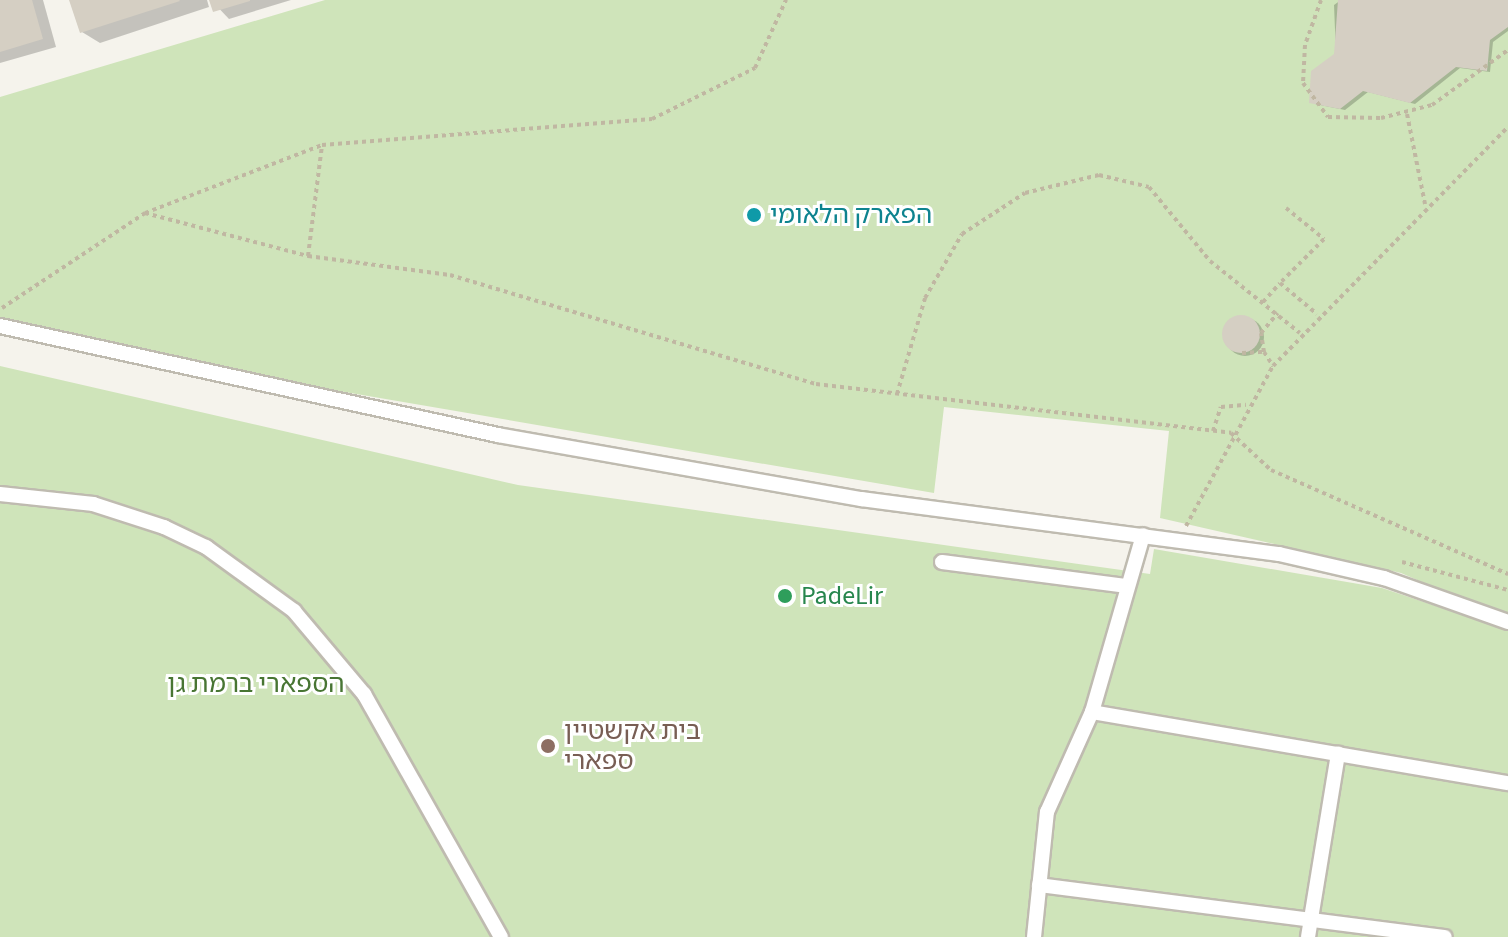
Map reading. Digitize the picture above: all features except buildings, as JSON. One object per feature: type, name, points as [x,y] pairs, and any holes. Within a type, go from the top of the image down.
[{"type":"lane","points":[[0,326],[498,435],[861,499],[1143,535],[1369,575],[1508,622]]},
{"type":"lane","points":[[0,494],[93,504],[164,527],[206,547],[294,611],[364,694],[501,937]]},
{"type":"lane","points":[[1034,937],[1047,812],[1092,712],[1143,535]]},
{"type":"lane","points":[[942,562],[1127,586]]},
{"type":"lane","points":[[1092,712],[1508,783]]},
{"type":"lane","points":[[1308,937],[1338,753]]},
{"type":"lane","points":[[1039,885],[1312,915],[1445,937]]},
{"type":"path","points":[[0,309],[145,213],[322,145],[652,119],[755,68],[786,0]]},
{"type":"path","points":[[1321,0],[1303,57],[1303,83],[1314,105],[1328,117],[1407,114],[1452,93],[1508,50]]},
{"type":"path","points":[[1407,114],[1425,204]]},
{"type":"path","points":[[1185,528],[1246,405],[1273,366],[1317,314],[1425,204],[1508,127]]},
{"type":"path","points":[[308,256],[322,145]]},
{"type":"path","points":[[897,394],[925,298],[962,234],[1025,193],[1099,175],[1149,187],[1210,261],[1300,333]]},
{"type":"path","points":[[1263,302],[1324,239],[1286,208]]},
{"type":"path","points":[[145,213],[308,256],[450,275],[816,384],[1231,433],[1271,470],[1508,574]]},
{"type":"path","points":[[1280,283],[1317,314]]},
{"type":"path","points":[[1273,366],[1264,352],[1261,330],[1278,313]]},
{"type":"path","points":[[1242,353],[1264,352]]},
{"type":"path","points":[[1213,431],[1221,407],[1246,405]]},
{"type":"path","points":[[1170,527],[1201,531]]},
{"type":"path","points":[[1143,535],[1185,528]]},
{"type":"path","points":[[1387,559],[1508,590]]},
{"type":"green space","name":"הפארק הלאומי","points":[[325,0],[1508,0],[1508,619],[1401,573],[1160,518],[1169,431],[944,407],[934,493],[0,333],[0,97]]},
{"type":"green space","name":"הספארי ברמת גן","points":[[0,366],[518,485],[1150,574],[1154,549],[1382,588],[1502,628],[1508,631],[1508,937],[0,937]]},
{"type":"place","name":"הפארק הלאומי","points":[[754,215]]},
{"type":"place","name":"PadeLir","points":[[785,596]]},
{"type":"place","name":"בית אקשטיין ספארי","points":[[548,746]]}]
